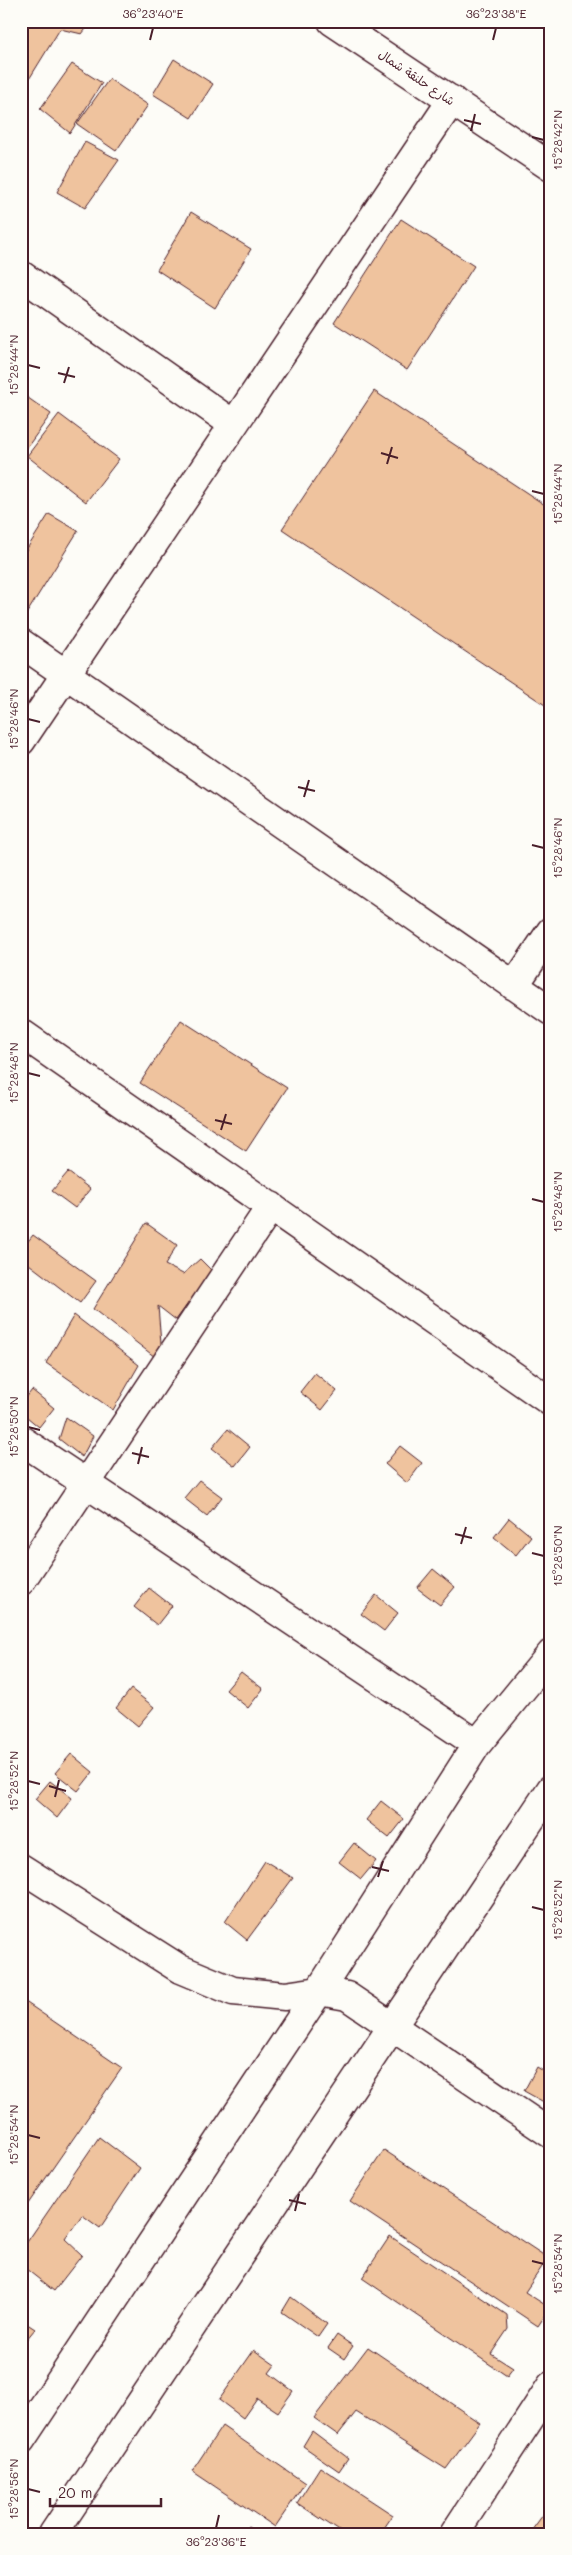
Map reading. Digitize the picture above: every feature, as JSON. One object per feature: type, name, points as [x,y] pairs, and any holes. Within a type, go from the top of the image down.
[{"type":"street","name":"شارع حلنقة شمال","points":[[332,21],[551,167]]},
{"type":"street","points":[[21,741],[452,100]]},
{"type":"street","points":[[21,275],[233,424]]},
{"type":"street","points":[[21,643],[551,1011]]},
{"type":"street","points":[[514,986],[551,931]]},
{"type":"street","points":[[21,1033],[551,1402]]},
{"type":"street","points":[[21,1581],[271,1206]]},
{"type":"street","points":[[21,1440],[476,1744]]},
{"type":"street","points":[[21,2440],[319,1990],[476,1744],[551,1654]]},
{"type":"street","points":[[53,2534],[551,1789]]},
{"type":"street","points":[[21,1868],[180,1969],[233,1991],[285,1996],[319,1990],[347,1996],[393,2025],[551,2134]]},
{"type":"street","points":[[454,2534],[551,2386]]},
{"type":"building","points":[[21,21],[92,21],[82,34],[60,29],[23,89]]},
{"type":"building","points":[[174,59],[213,84],[191,118],[153,94]]},
{"type":"building","points":[[72,64],[102,83],[70,133],[40,109]]},
{"type":"building","points":[[109,79],[148,105],[116,151],[77,124]]},
{"type":"building","points":[[85,142],[119,160],[85,208],[57,192]]},
{"type":"building","points":[[191,212],[251,249],[215,308],[157,270]]},
{"type":"building","points":[[401,219],[474,266],[407,370],[334,323]]},
{"type":"building","points":[[374,391],[551,509],[551,709],[282,529]]},
{"type":"building","points":[[21,393],[51,414],[23,453],[21,451]]},
{"type":"building","points":[[59,414],[119,459],[86,502],[27,456]]},
{"type":"building","points":[[49,514],[78,531],[25,616],[21,613],[21,558]]},
{"type":"building","points":[[181,1020],[287,1088],[246,1151],[140,1083]]},
{"type":"building","points":[[68,1172],[90,1189],[75,1208],[52,1191]]},
{"type":"building","points":[[146,1223],[177,1245],[165,1265],[183,1274],[200,1259],[212,1271],[176,1320],[158,1306],[161,1344],[155,1357],[93,1309]]},
{"type":"building","points":[[33,1235],[96,1281],[80,1303],[21,1258],[21,1250]]},
{"type":"building","points":[[74,1315],[139,1365],[113,1410],[46,1363]]},
{"type":"building","points":[[315,1373],[337,1391],[322,1410],[300,1392]]},
{"type":"building","points":[[32,1390],[54,1408],[39,1427],[21,1412],[21,1404]]},
{"type":"building","points":[[66,1417],[93,1436],[82,1457],[59,1439]]},
{"type":"building","points":[[228,1429],[250,1447],[235,1466],[212,1448]]},
{"type":"building","points":[[400,1446],[422,1463],[407,1483],[385,1464]]},
{"type":"building","points":[[199,1480],[222,1497],[207,1516],[184,1498]]},
{"type":"building","points":[[509,1518],[531,1536],[516,1555],[494,1537]]},
{"type":"building","points":[[433,1569],[455,1587],[440,1605],[417,1588]]},
{"type":"building","points":[[149,1588],[172,1606],[157,1625],[134,1607]]},
{"type":"building","points":[[376,1595],[398,1613],[384,1631],[361,1614]]},
{"type":"building","points":[[241,1672],[263,1689],[248,1708],[226,1690]]},
{"type":"building","points":[[131,1689],[154,1707],[138,1726],[116,1708]]},
{"type":"building","points":[[71,1754],[93,1772],[78,1791],[55,1773]]},
{"type":"building","points":[[50,1781],[72,1798],[57,1818],[35,1799]]},
{"type":"building","points":[[381,1801],[404,1819],[389,1838],[366,1820]]},
{"type":"building","points":[[354,1843],[376,1861],[361,1879],[339,1862]]},
{"type":"building","points":[[265,1861],[293,1878],[247,1940],[225,1922]]},
{"type":"building","points":[[21,1999],[122,2068],[21,2214]]},
{"type":"building","points":[[537,2067],[551,2076],[551,2106],[524,2091]]},
{"type":"building","points":[[99,2137],[140,2168],[100,2228],[82,2215],[65,2239],[82,2255],[54,2291],[21,2265],[21,2251]]},
{"type":"building","points":[[384,2150],[548,2258],[525,2292],[550,2308],[538,2326],[350,2201]]},
{"type":"building","points":[[390,2236],[507,2315],[508,2329],[491,2354],[513,2368],[507,2376],[362,2278]]},
{"type":"building","points":[[291,2297],[327,2324],[318,2337],[282,2312]]},
{"type":"building","points":[[21,2320],[35,2329],[21,2346]]},
{"type":"building","points":[[337,2335],[353,2346],[344,2359],[328,2348]]},
{"type":"building","points":[[368,2347],[480,2423],[446,2469],[356,2412],[338,2435],[314,2418]]},
{"type":"building","points":[[254,2350],[275,2365],[269,2373],[293,2391],[278,2412],[257,2398],[243,2418],[219,2400]]},
{"type":"building","points":[[222,2426],[305,2483],[275,2527],[192,2471]]},
{"type":"building","points":[[312,2431],[348,2458],[339,2471],[303,2446]]},
{"type":"building","points":[[320,2467],[393,2515],[380,2534],[344,2534],[297,2503]]},
{"type":"building","points":[[551,2504],[551,2534],[529,2534]]},
{"type":"building","points":[[248,2526],[259,2534],[243,2534]]}]
